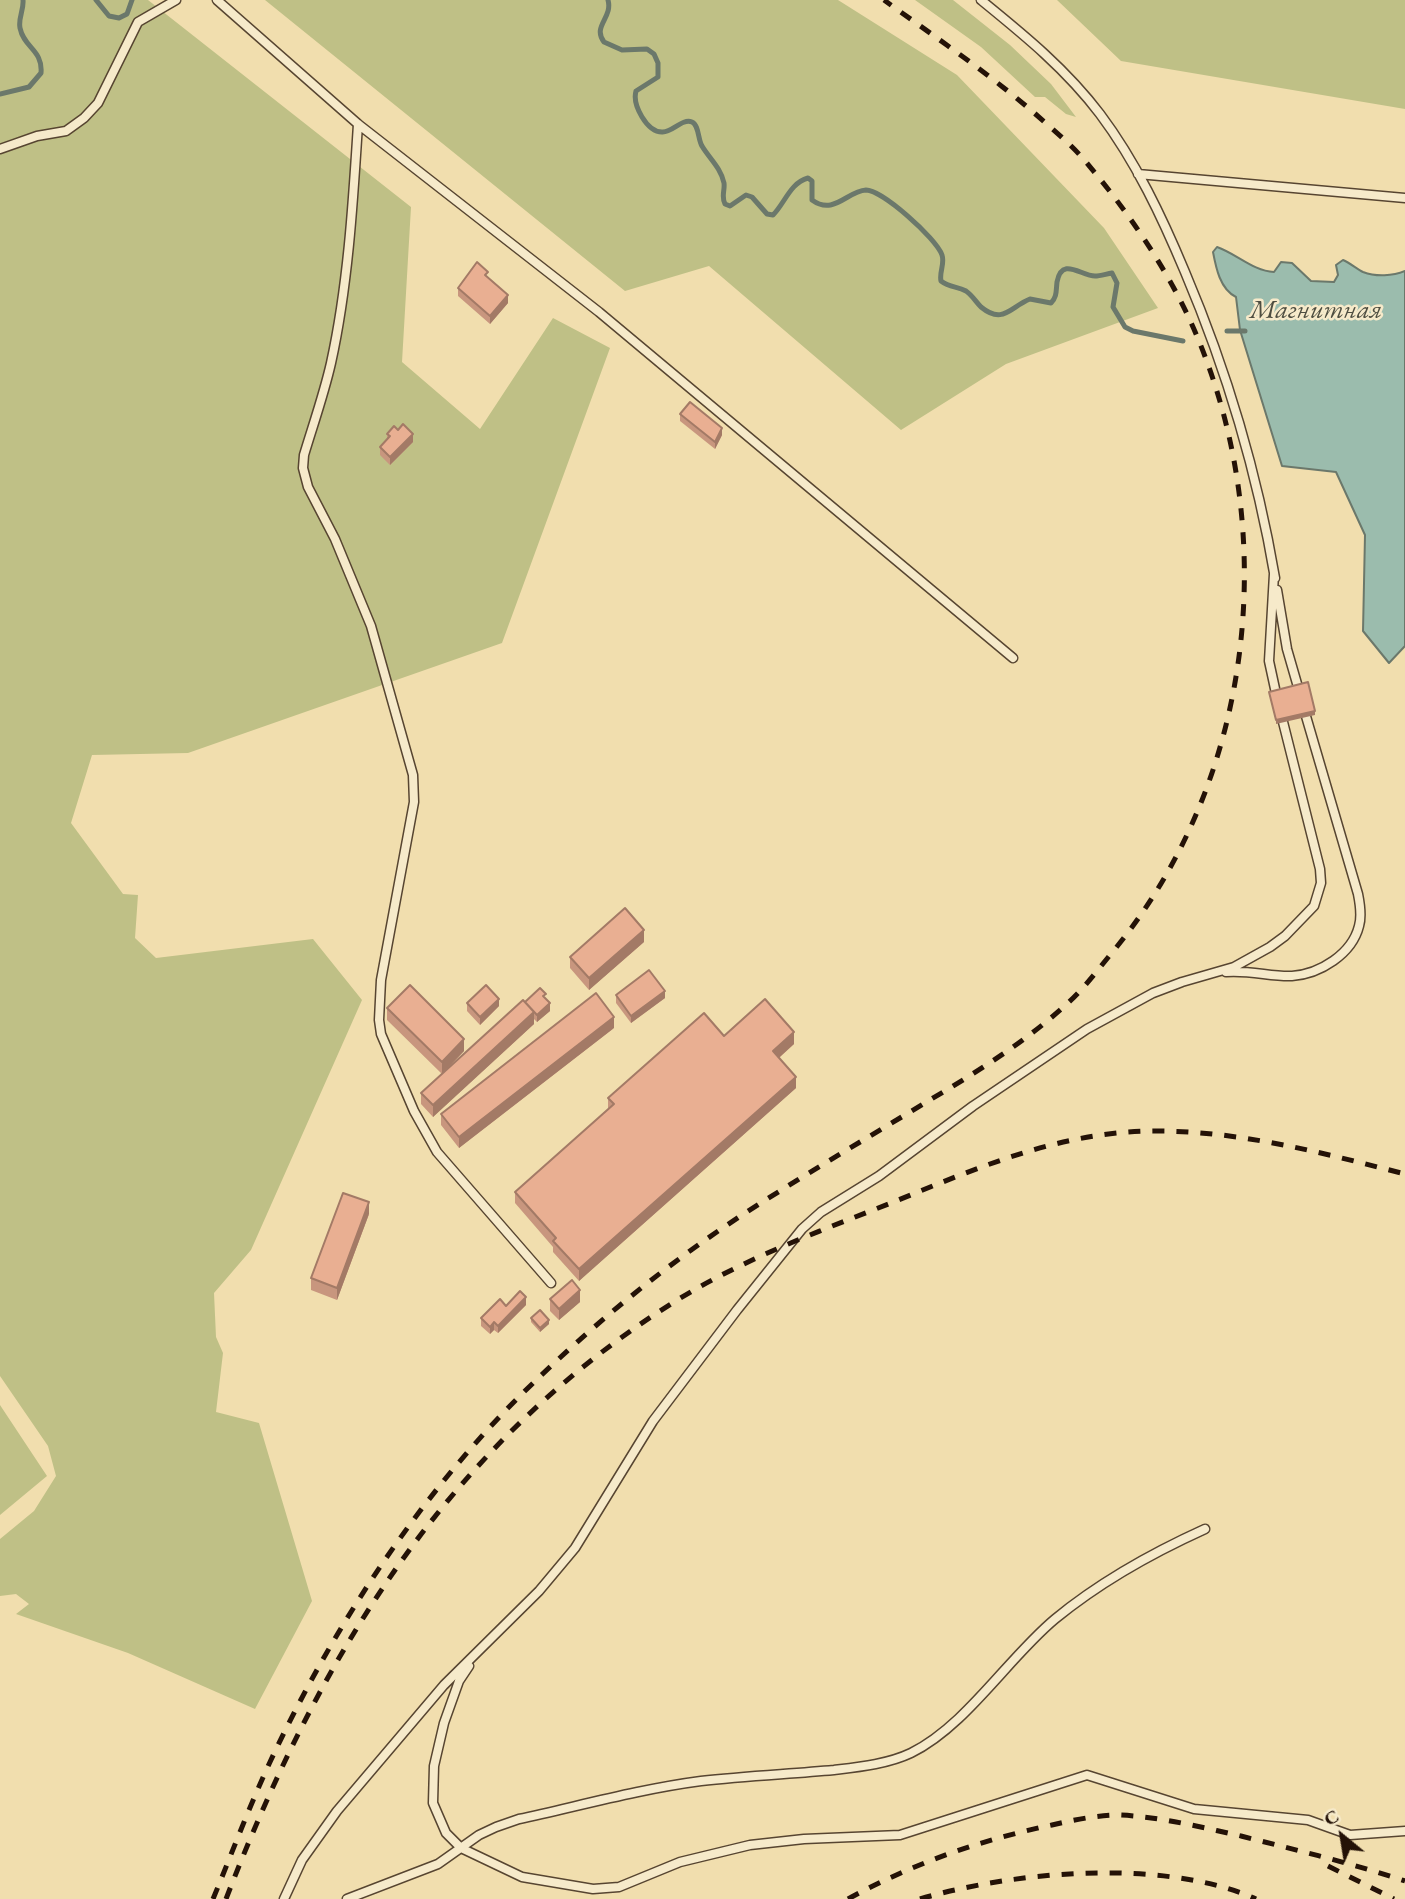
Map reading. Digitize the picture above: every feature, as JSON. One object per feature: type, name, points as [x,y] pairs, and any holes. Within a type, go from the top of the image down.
[{"type":"lane","points":[[0,149],[37,136],[66,131],[84,118],[98,103],[138,22],[176,0]]},
{"type":"lane","points":[[217,0],[358,124],[599,312],[1013,658]]},
{"type":"lane","points":[[981,0],[1057,64],[1100,114],[1138,174],[1174,246],[1238,414],[1255,481],[1287,649],[1358,894],[1361,912],[1359,927],[1342,955],[1310,972],[1292,976],[1255,971],[1210,974]]},
{"type":"lane","points":[[358,124],[339,320],[331,362],[304,455],[303,468],[308,487],[335,540],[371,626],[413,775],[414,802],[385,957],[379,1020],[386,1050],[424,1132],[448,1166],[551,1283]]},
{"type":"lane","points":[[1138,174],[1405,198]]},
{"type":"lane","points":[[284,1899],[302,1860],[337,1811],[417,1716],[538,1591],[575,1548],[647,1431],[685,1377],[802,1230],[821,1212],[879,1176],[972,1106],[1087,1029],[1153,993],[1255,957],[1286,936],[1314,906],[1321,883],[1320,869],[1269,662],[1274,574]]},
{"type":"lane","points":[[347,1899],[438,1864],[496,1826],[519,1819],[701,1781],[855,1767],[885,1762],[911,1753],[937,1737],[1054,1620],[1123,1571],[1165,1547],[1205,1529]]},
{"type":"lane","points":[[476,1655],[459,1681],[451,1701],[434,1766],[433,1803],[446,1833],[460,1848],[522,1877],[593,1889],[619,1887],[680,1862],[750,1845],[804,1839],[900,1835],[1087,1775],[1194,1809],[1308,1820],[1350,1835],[1405,1831]]},
{"type":"green space","points":[[0,0],[148,0],[411,207],[402,362],[480,429],[553,318],[610,348],[502,643],[188,753],[92,755],[71,823],[123,894],[138,895],[135,938],[156,958],[313,939],[362,1000],[251,1250],[214,1293],[216,1337],[223,1353],[216,1412],[259,1423],[312,1601],[255,1709],[128,1653],[16,1614],[29,1604],[16,1594],[0,1596],[0,1539],[34,1511],[56,1476],[48,1446],[0,1376]]},
{"type":"green space","points":[[265,0],[838,0],[957,75],[1104,228],[1158,308],[1006,364],[901,430],[709,266],[625,291]]},
{"type":"green space","points":[[915,0],[953,0],[1010,45],[1051,84],[1076,117],[1066,114],[1045,97],[1035,97],[981,47]]},
{"type":"green space","points":[[1057,0],[1405,0],[1405,109],[1121,61]]},
{"type":"green space","points":[[0,1405],[47,1476],[0,1515]]},
{"type":"water","points":[[1217,247],[1266,271],[1274,272],[1281,262],[1292,263],[1311,281],[1334,282],[1338,275],[1336,265],[1343,260],[1373,275],[1390,275],[1405,271],[1405,646],[1389,663],[1363,631],[1365,535],[1336,472],[1282,466],[1240,330],[1236,297],[1226,289],[1217,271],[1213,252]]},
{"type":"building","points":[[477,262],[488,272],[485,275],[508,295],[490,316],[458,288]]},
{"type":"building","points":[[690,402],[722,428],[715,442],[680,414]]},
{"type":"building","points":[[403,424],[413,434],[390,457],[380,447],[390,436],[387,434],[394,426],[398,430]]},
{"type":"building","points":[[1308,682],[1315,711],[1276,720],[1269,692]]},
{"type":"building","points":[[625,908],[644,930],[589,978],[570,957]]},
{"type":"building","points":[[649,970],[665,991],[631,1016],[616,995]]},
{"type":"building","points":[[410,985],[464,1039],[442,1062],[387,1008]]},
{"type":"building","points":[[486,985],[499,999],[480,1017],[467,1003]]},
{"type":"building","points":[[540,988],[550,1003],[537,1015],[525,1002]]},
{"type":"building","points":[[596,993],[614,1017],[459,1137],[441,1114]]},
{"type":"building","points":[[765,999],[794,1032],[773,1051],[796,1077],[579,1269],[553,1241],[556,1238],[515,1192],[614,1104],[608,1098],[704,1013],[724,1036]]},
{"type":"building","points":[[523,1000],[534,1012],[433,1105],[421,1093]]},
{"type":"building","points":[[343,1193],[369,1202],[337,1288],[311,1278]]},
{"type":"building","points":[[572,1280],[580,1290],[559,1309],[550,1299]]},
{"type":"building","points":[[520,1291],[526,1297],[498,1326],[494,1322],[490,1327],[481,1318],[500,1299],[506,1306]]},
{"type":"building","points":[[540,1310],[549,1320],[540,1328],[531,1318]]},
{"type":"waterway","points":[[0,94],[29,87],[41,73],[39,59],[20,28],[23,0]]},
{"type":"waterway","points":[[96,0],[109,16],[119,18],[127,14],[132,0]]},
{"type":"waterway","name":"Магнитная","points":[[608,0],[608,12],[600,31],[604,42],[622,50],[647,49],[654,54],[658,63],[658,77],[636,91],[636,103],[642,117],[651,128],[662,132],[684,122],[694,124],[702,146],[722,178],[725,204],[730,206],[746,195],[752,197],[767,214],[773,215],[792,189],[808,178],[812,181],[812,200],[820,204],[834,204],[859,191],[874,192],[908,216],[938,247],[943,258],[941,281],[966,291],[989,312],[1006,313],[1030,299],[1051,303],[1059,274],[1063,270],[1073,269],[1095,276],[1112,273],[1117,283],[1113,307],[1125,327],[1183,341]]},
{"type":"waterway","name":"Магнитная","points":[[1227,331],[1245,331]]},
{"type":"railway","points":[[213,1899],[270,1762],[322,1661],[382,1563],[451,1471],[489,1428],[587,1333],[680,1258],[746,1212],[983,1067],[1019,1043],[1075,997],[1110,955],[1159,886],[1198,811],[1225,731],[1240,648],[1244,563],[1237,478],[1218,395],[1188,316],[1167,275],[1129,216],[1073,148],[996,82],[884,0]]},
{"type":"railway","points":[[226,1899],[263,1809],[304,1723],[349,1640],[400,1562],[458,1489],[522,1421],[594,1358],[674,1302],[753,1260],[835,1225],[988,1165],[1087,1137],[1156,1131],[1219,1135],[1282,1145],[1405,1174]]},
{"type":"railway","points":[[848,1899],[922,1864],[973,1846],[1060,1823],[1111,1815],[1151,1818],[1211,1829],[1405,1881]]},
{"type":"railway","points":[[1328,1866],[1394,1899]]},
{"type":"railway","points":[[920,1899],[1000,1881],[1089,1873],[1178,1878],[1219,1886],[1256,1899]]}]
